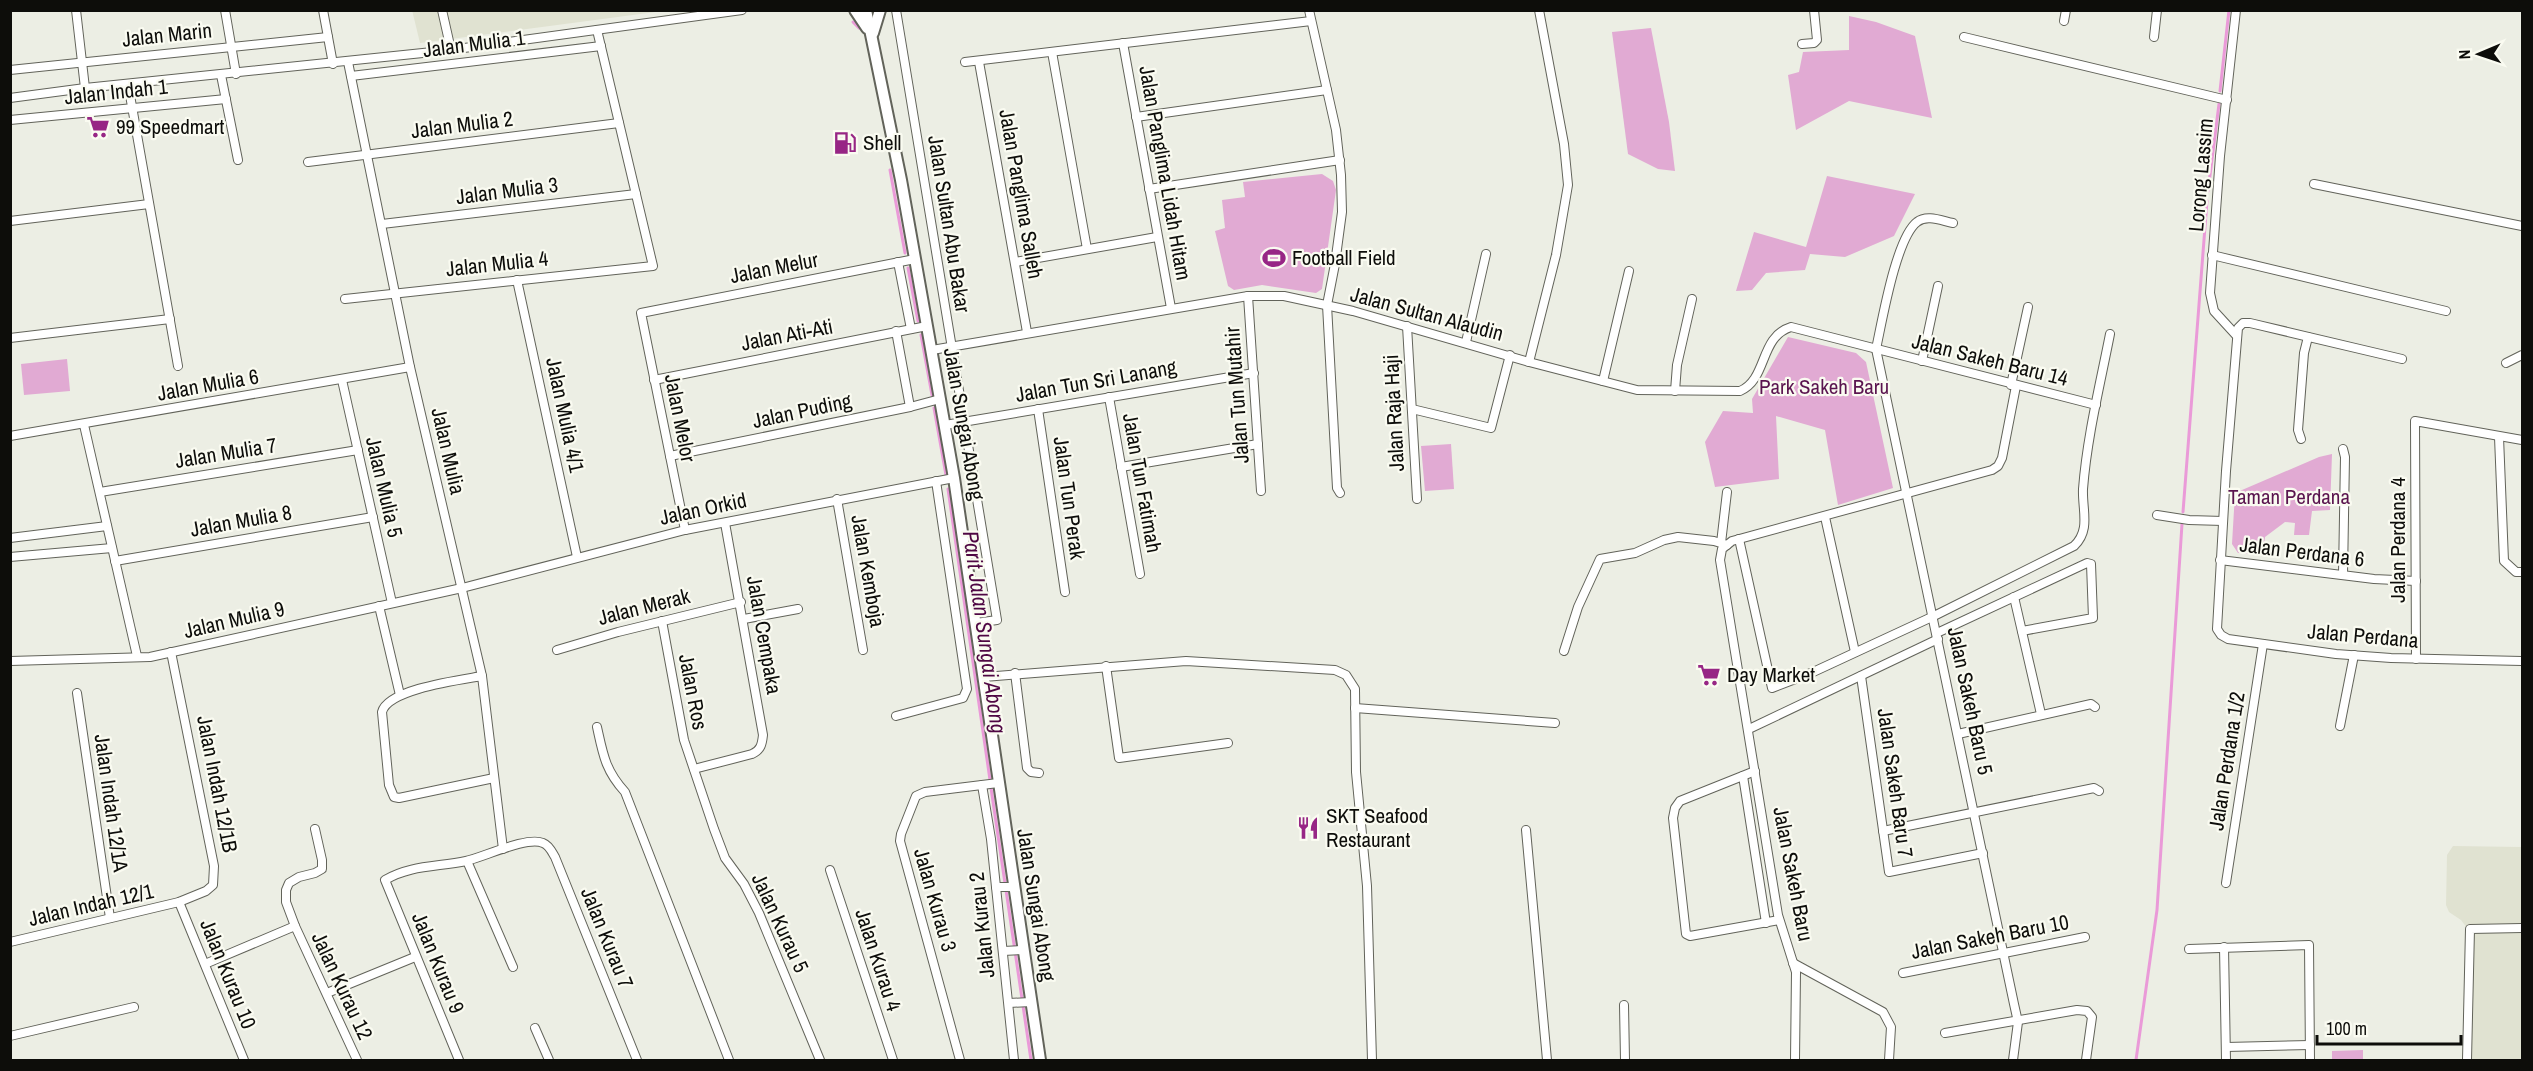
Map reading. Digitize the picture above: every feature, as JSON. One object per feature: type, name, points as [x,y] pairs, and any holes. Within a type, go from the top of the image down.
[{"type":"street","points":[[76,10],[84,88]]},
{"type":"street","points":[[225,10],[236,74]]},
{"type":"street","points":[[323,10],[333,64]]},
{"type":"street","points":[[442,10],[451,50]]},
{"type":"street","points":[[10,98],[84,88],[451,50],[742,10]]},
{"type":"street","points":[[855,10],[872,40]]},
{"type":"street","name":"Jalan Sungai Abong","points":[[866,10],[915,259],[954,478],[998,783],[998,838],[1013,951],[1028,1002],[1040,1060]]},
{"type":"street","points":[[872,40],[880,10]]},
{"type":"street","name":"Jalan Sultan Abu Bakar","points":[[896,10],[997,620],[976,623]]},
{"type":"street","points":[[1309,10],[1336,130],[1340,160],[1342,212],[1335,264],[1326,305],[1337,488],[1340,492]]},
{"type":"street","points":[[1529,362],[1556,255],[1568,185],[1564,144],[1539,10]]},
{"type":"street","points":[[1802,44],[1814,43],[1817,39],[1814,10]]},
{"type":"street","points":[[2064,21],[2066,10]]},
{"type":"street","points":[[2154,37],[2157,10]]},
{"type":"street","name":"Lorong Lassim","points":[[2236,10],[2226,99],[2210,293],[2214,311],[2236,335]]},
{"type":"street","points":[[964,62],[980,62],[1311,21]]},
{"type":"street","points":[[597,30],[636,194]]},
{"type":"street","name":"Jalan Marin","points":[[10,70],[328,37]]},
{"type":"street","points":[[1964,38],[2226,99]]},
{"type":"street","name":"Jalan Panglima Lidah Hitam","points":[[1123,44],[1171,309]]},
{"type":"street","name":"Jalan Mulia 1","points":[[351,76],[601,46]]},
{"type":"street","points":[[1052,52],[1087,249]]},
{"type":"street","name":"Jalan Mulia","points":[[348,62],[397,293],[410,367],[482,676],[502,849]]},
{"type":"street","name":"Jalan Panglima Salleh","points":[[980,62],[1027,332]]},
{"type":"street","points":[[221,75],[238,160]]},
{"type":"street","points":[[128,84],[178,366]]},
{"type":"street","points":[[1136,117],[1327,90]]},
{"type":"street","name":"Jalan Indah 1","points":[[10,120],[226,99]]},
{"type":"street","name":"Jalan Mulia 2","points":[[308,162],[619,123]]},
{"type":"street","points":[[1149,189],[1340,160]]},
{"type":"street","points":[[2314,184],[2523,226]]},
{"type":"street","name":"Jalan Mulia 3","points":[[382,224],[636,194]]},
{"type":"street","name":"Jalan Mulia 4","points":[[345,299],[653,266],[636,194]]},
{"type":"street","points":[[10,221],[149,204]]},
{"type":"street","points":[[1876,349],[1892,279],[1910,232],[1917,222],[1926,218],[1953,224]]},
{"type":"street","points":[[1015,262],[1157,237]]},
{"type":"street","points":[[1466,342],[1486,254]]},
{"type":"street","points":[[2212,255],[2446,311]]},
{"type":"street","name":"Jalan Melur","points":[[641,313],[915,259]]},
{"type":"street","points":[[898,262],[911,329]]},
{"type":"street","points":[[1603,381],[1629,271]]},
{"type":"street","name":"Jalan Mulia 4/1","points":[[517,280],[577,557]]},
{"type":"street","points":[[1922,361],[1938,286]]},
{"type":"street","name":"Jalan Sultan Alaudin","points":[[932,350],[1248,296],[1284,296],[1326,305],[1637,390],[1740,391],[1749,387],[1755,379],[1771,340],[1791,327],[1876,349]]},
{"type":"street","name":"Jalan Tun Mutahir","points":[[1248,296],[1261,491]]},
{"type":"street","points":[[1675,391],[1677,365],[1692,299]]},
{"type":"street","points":[[1564,651],[1575,614],[1600,559],[1635,553],[1664,540],[1677,537],[1730,542],[1992,470],[1998,466],[2002,458],[2028,307]]},
{"type":"street","name":"Jalan Melor","points":[[641,313],[685,530]]},
{"type":"street","points":[[10,338],[170,319]]},
{"type":"street","points":[[2220,560],[2238,328],[2243,323],[2250,323],[2402,359]]},
{"type":"street","name":"Jalan Ati-Ati","points":[[654,380],[927,326]]},
{"type":"street","name":"Jalan Raja Haji","points":[[1407,326],[1417,499]]},
{"type":"street","points":[[896,331],[910,407]]},
{"type":"street","points":[[1727,492],[1730,542],[1770,688],[1784,685],[1934,616],[2074,546],[2079,541],[2084,531],[2083,490],[2110,334]]},
{"type":"street","points":[[2301,439],[2298,430],[2304,354],[2308,337]]},
{"type":"street","name":"Jalan Sakeh Baru 14","points":[[1876,349],[2096,405]]},
{"type":"street","name":"Jalan Sakeh Baru 5","points":[[1876,349],[2018,1022],[2013,1060]]},
{"type":"street","points":[[1412,409],[1491,428],[1510,355]]},
{"type":"street","points":[[2506,363],[2523,355]]},
{"type":"street","name":"Jalan Mulia 6","points":[[10,436],[410,367]]},
{"type":"street","name":"Jalan Tun Sri Lanang","points":[[945,425],[1254,373]]},
{"type":"street","name":"Jalan Mulia 5","points":[[342,380],[392,603]]},
{"type":"street","name":"Jalan Tun Fatimah","points":[[1109,398],[1140,574]]},
{"type":"street","name":"Jalan Puding","points":[[670,456],[940,399]]},
{"type":"street","name":"Jalan Tun Perak","points":[[1038,409],[1065,592]]},
{"type":"street","name":"Jalan Perdana 4","points":[[2416,659],[2415,421],[2499,437]]},
{"type":"street","points":[[84,424],[137,656]]},
{"type":"street","points":[[2523,440],[2499,437],[2504,561],[2516,572],[2523,572]]},
{"type":"street","points":[[1121,468],[1258,444]]},
{"type":"street","points":[[2343,449],[2345,457],[2343,575]]},
{"type":"street","name":"Jalan Mulia 7","points":[[100,492],[358,450]]},
{"type":"street","name":"Jalan Orkid","points":[[462,588],[685,530],[954,478]]},
{"type":"street","points":[[896,716],[963,698],[967,689],[936,481]]},
{"type":"street","name":"Jalan Kemboja","points":[[837,499],[863,650]]},
{"type":"street","points":[[2157,515],[2189,520],[2223,521]]},
{"type":"street","points":[[1825,517],[1855,652]]},
{"type":"street","name":"Jalan Mulia 8","points":[[115,561],[373,518]]},
{"type":"street","name":"Jalan Cempaka","points":[[694,769],[757,752],[762,745],[763,735],[744,619],[725,523]]},
{"type":"street","points":[[10,538],[107,526]]},
{"type":"street","name":"Jalan Sakeh Baru","points":[[1730,542],[1722,549],[1720,560],[1779,920],[1793,963],[1798,990],[1795,1060]]},
{"type":"street","points":[[10,557],[112,548]]},
{"type":"street","name":"Jalan Perdana 6","points":[[2220,560],[2397,581],[2416,580]]},
{"type":"street","name":"Jalan Perdana","points":[[2220,560],[2217,629],[2228,639],[2354,655],[2523,661]]},
{"type":"street","points":[[1749,729],[1861,676],[2014,597],[2086,563],[2091,564],[2093,618],[2022,631]]},
{"type":"street","name":"Jalan Mulia 9","points":[[10,661],[137,656],[171,652],[462,588]]},
{"type":"street","points":[[2014,597],[2041,714]]},
{"type":"street","name":"Jalan Merak","points":[[557,650],[741,602]]},
{"type":"street","points":[[379,606],[400,695]]},
{"type":"street","points":[[744,619],[798,609]]},
{"type":"street","name":"Jalan Ros","points":[[662,621],[684,740],[694,769]]},
{"type":"street","name":"Jalan Perdana 1/2","points":[[2226,884],[2263,644]]},
{"type":"street","name":"Jalan Indah 12/1B","points":[[171,652],[215,876],[213,885],[206,891],[179,902]]},
{"type":"street","points":[[2340,726],[2354,655]]},
{"type":"street","points":[[984,677],[1106,666],[1206,661],[1335,670],[1346,675],[1355,690],[1356,772],[1367,886],[1372,1060]]},
{"type":"street","points":[[1106,666],[1119,758],[1228,743]]},
{"type":"street","points":[[1015,673],[1027,768],[1031,772],[1040,773]]},
{"type":"street","points":[[482,676],[400,695],[386,704],[382,712],[389,785],[394,796],[399,798],[494,778]]},
{"type":"street","name":"Jalan Sakeh Baru 7","points":[[1861,676],[1888,870],[1891,872],[1983,853]]},
{"type":"street","name":"Jalan Indah 12/1A","points":[[77,693],[110,918]]},
{"type":"street","points":[[1958,734],[2091,704],[2095,707]]},
{"type":"street","points":[[1355,708],[1556,723]]},
{"type":"street","points":[[597,727],[605,764],[613,779],[625,792],[729,1060]]},
{"type":"street","name":"Jalan Kurau 5","points":[[694,769],[725,858],[744,884],[759,913],[820,1060]]},
{"type":"street","points":[[1755,771],[1680,801],[1675,808],[1673,818],[1686,934],[1690,936],[1779,920]]},
{"type":"street","points":[[1743,776],[1766,923]]},
{"type":"street","name":"Jalan Kurau 3","points":[[960,1060],[900,841],[916,796],[925,792],[998,783]]},
{"type":"street","name":"Jalan Kurau 2","points":[[982,785],[998,838],[1013,951],[1014,1060]]},
{"type":"street","points":[[1883,831],[2094,788],[2099,791]]},
{"type":"street","name":"Jalan Kurau 12","points":[[315,829],[322,869],[289,883],[286,890],[286,902],[357,1060]]},
{"type":"street","points":[[1526,830],[1547,1060]]},
{"type":"street","name":"Jalan Kurau 7","points":[[502,849],[533,842],[543,843],[549,847],[637,1060]]},
{"type":"street","points":[[502,849],[467,861],[513,967]]},
{"type":"street","name":"Jalan Kurau 9","points":[[459,1060],[385,879],[404,870],[467,861]]},
{"type":"street","name":"Jalan Kurau 4","points":[[830,870],[893,1060]]},
{"type":"street","name":"Jalan Indah 12/1","points":[[10,942],[179,902]]},
{"type":"street","name":"Jalan Kurau 10","points":[[179,902],[244,1060]]},
{"type":"street","points":[[205,964],[295,926]]},
{"type":"street","points":[[2467,1060],[2470,929],[2523,928]]},
{"type":"street","name":"Jalan Sakeh Baru 10","points":[[1903,974],[2085,937]]},
{"type":"street","points":[[2189,949],[2309,945],[2310,1060]]},
{"type":"street","points":[[2224,947],[2226,1060]]},
{"type":"street","points":[[327,993],[415,957]]},
{"type":"street","points":[[1793,963],[1883,1012],[1891,1027],[1889,1060]]},
{"type":"street","points":[[1012,1003],[1028,1002]]},
{"type":"street","points":[[1624,1005],[1625,1060]]},
{"type":"street","points":[[10,1036],[134,1007]]},
{"type":"street","points":[[1945,1034],[2077,1010],[2086,1011],[2092,1017],[2086,1060]]},
{"type":"street","points":[[535,1028],[549,1060]]},
{"type":"street","points":[[2226,1047],[2310,1045]]},
{"type":"shaded area","points":[[412,10],[663,11],[420,43]]},
{"type":"shaded area","points":[[2453,846],[2522,847],[2522,1060],[2463,1060],[2467,928],[2461,920],[2449,912],[2446,905],[2447,855]]},
{"type":"green space","points":[[1849,16],[1876,22],[1915,36],[1932,118],[1849,101],[1796,130],[1788,75],[1799,72],[1803,52],[1849,50]]},
{"type":"green space","points":[[1651,28],[1669,122],[1675,171],[1658,169],[1628,154],[1612,32]]},
{"type":"green space","name":"Football Field","points":[[1322,174],[1333,181],[1336,190],[1322,289],[1316,293],[1262,285],[1234,290],[1228,286],[1215,231],[1225,228],[1222,200],[1245,197],[1243,182]]},
{"type":"green space","points":[[1827,176],[1915,194],[1894,236],[1845,257],[1810,254],[1805,270],[1766,273],[1752,290],[1736,291],[1754,232],[1806,247]]},
{"type":"green space","name":"Park Sakeh Baru","points":[[1788,337],[1856,353],[1866,362],[1893,488],[1838,505],[1825,430],[1776,416],[1779,479],[1715,487],[1705,442],[1723,411],[1753,413],[1752,399]]},
{"type":"green space","points":[[67,359],[70,391],[24,395],[21,364]]},
{"type":"green space","points":[[1451,444],[1454,489],[1425,491],[1421,446]]},
{"type":"green space","name":"Taman Perdana","points":[[2332,454],[2330,510],[2312,511],[2309,535],[2294,535],[2295,523],[2285,522],[2265,537],[2263,554],[2238,553],[2232,544],[2235,493],[2319,457]]},
{"type":"green space","points":[[2363,1050],[2363,1060],[2332,1060],[2332,1051]]},
{"type":"waterway","points":[[2220,91],[2229,10]]},
{"type":"waterway","name":"Parit Jalan Sungai Abong","points":[[853,22],[859,28]]},
{"type":"waterway","points":[[2208,191],[2219,104]]},
{"type":"waterway","name":"Parit Jalan Sungai Abong","points":[[890,170],[905,253]]},
{"type":"waterway","points":[[2183,512],[2207,201]]},
{"type":"waterway","name":"Parit Jalan Sungai Abong","points":[[908,268],[918,321]]},
{"type":"waterway","name":"Parit Jalan Sungai Abong","points":[[921,335],[932,395]]},
{"type":"waterway","name":"Parit Jalan Sungai Abong","points":[[934,408],[946,475]]},
{"type":"waterway","name":"Parit Jalan Sungai Abong","points":[[948,489],[990,780]]},
{"type":"waterway","points":[[2136,1060],[2157,910],[2182,524]]},
{"type":"waterway","name":"Parit Jalan Sungai Abong","points":[[991,788],[1031,1060]]},
{"type":"place","name":"99 Speedmart","points":[[98,127]]},
{"type":"place","name":"Shell","points":[[845,143]]},
{"type":"place","name":"Football Field","points":[[1274,258]]},
{"type":"place","name":"Day Market","points":[[1709,675]]},
{"type":"place","name":"SKT Seafood Restaurant","points":[[1308,828]]}]
